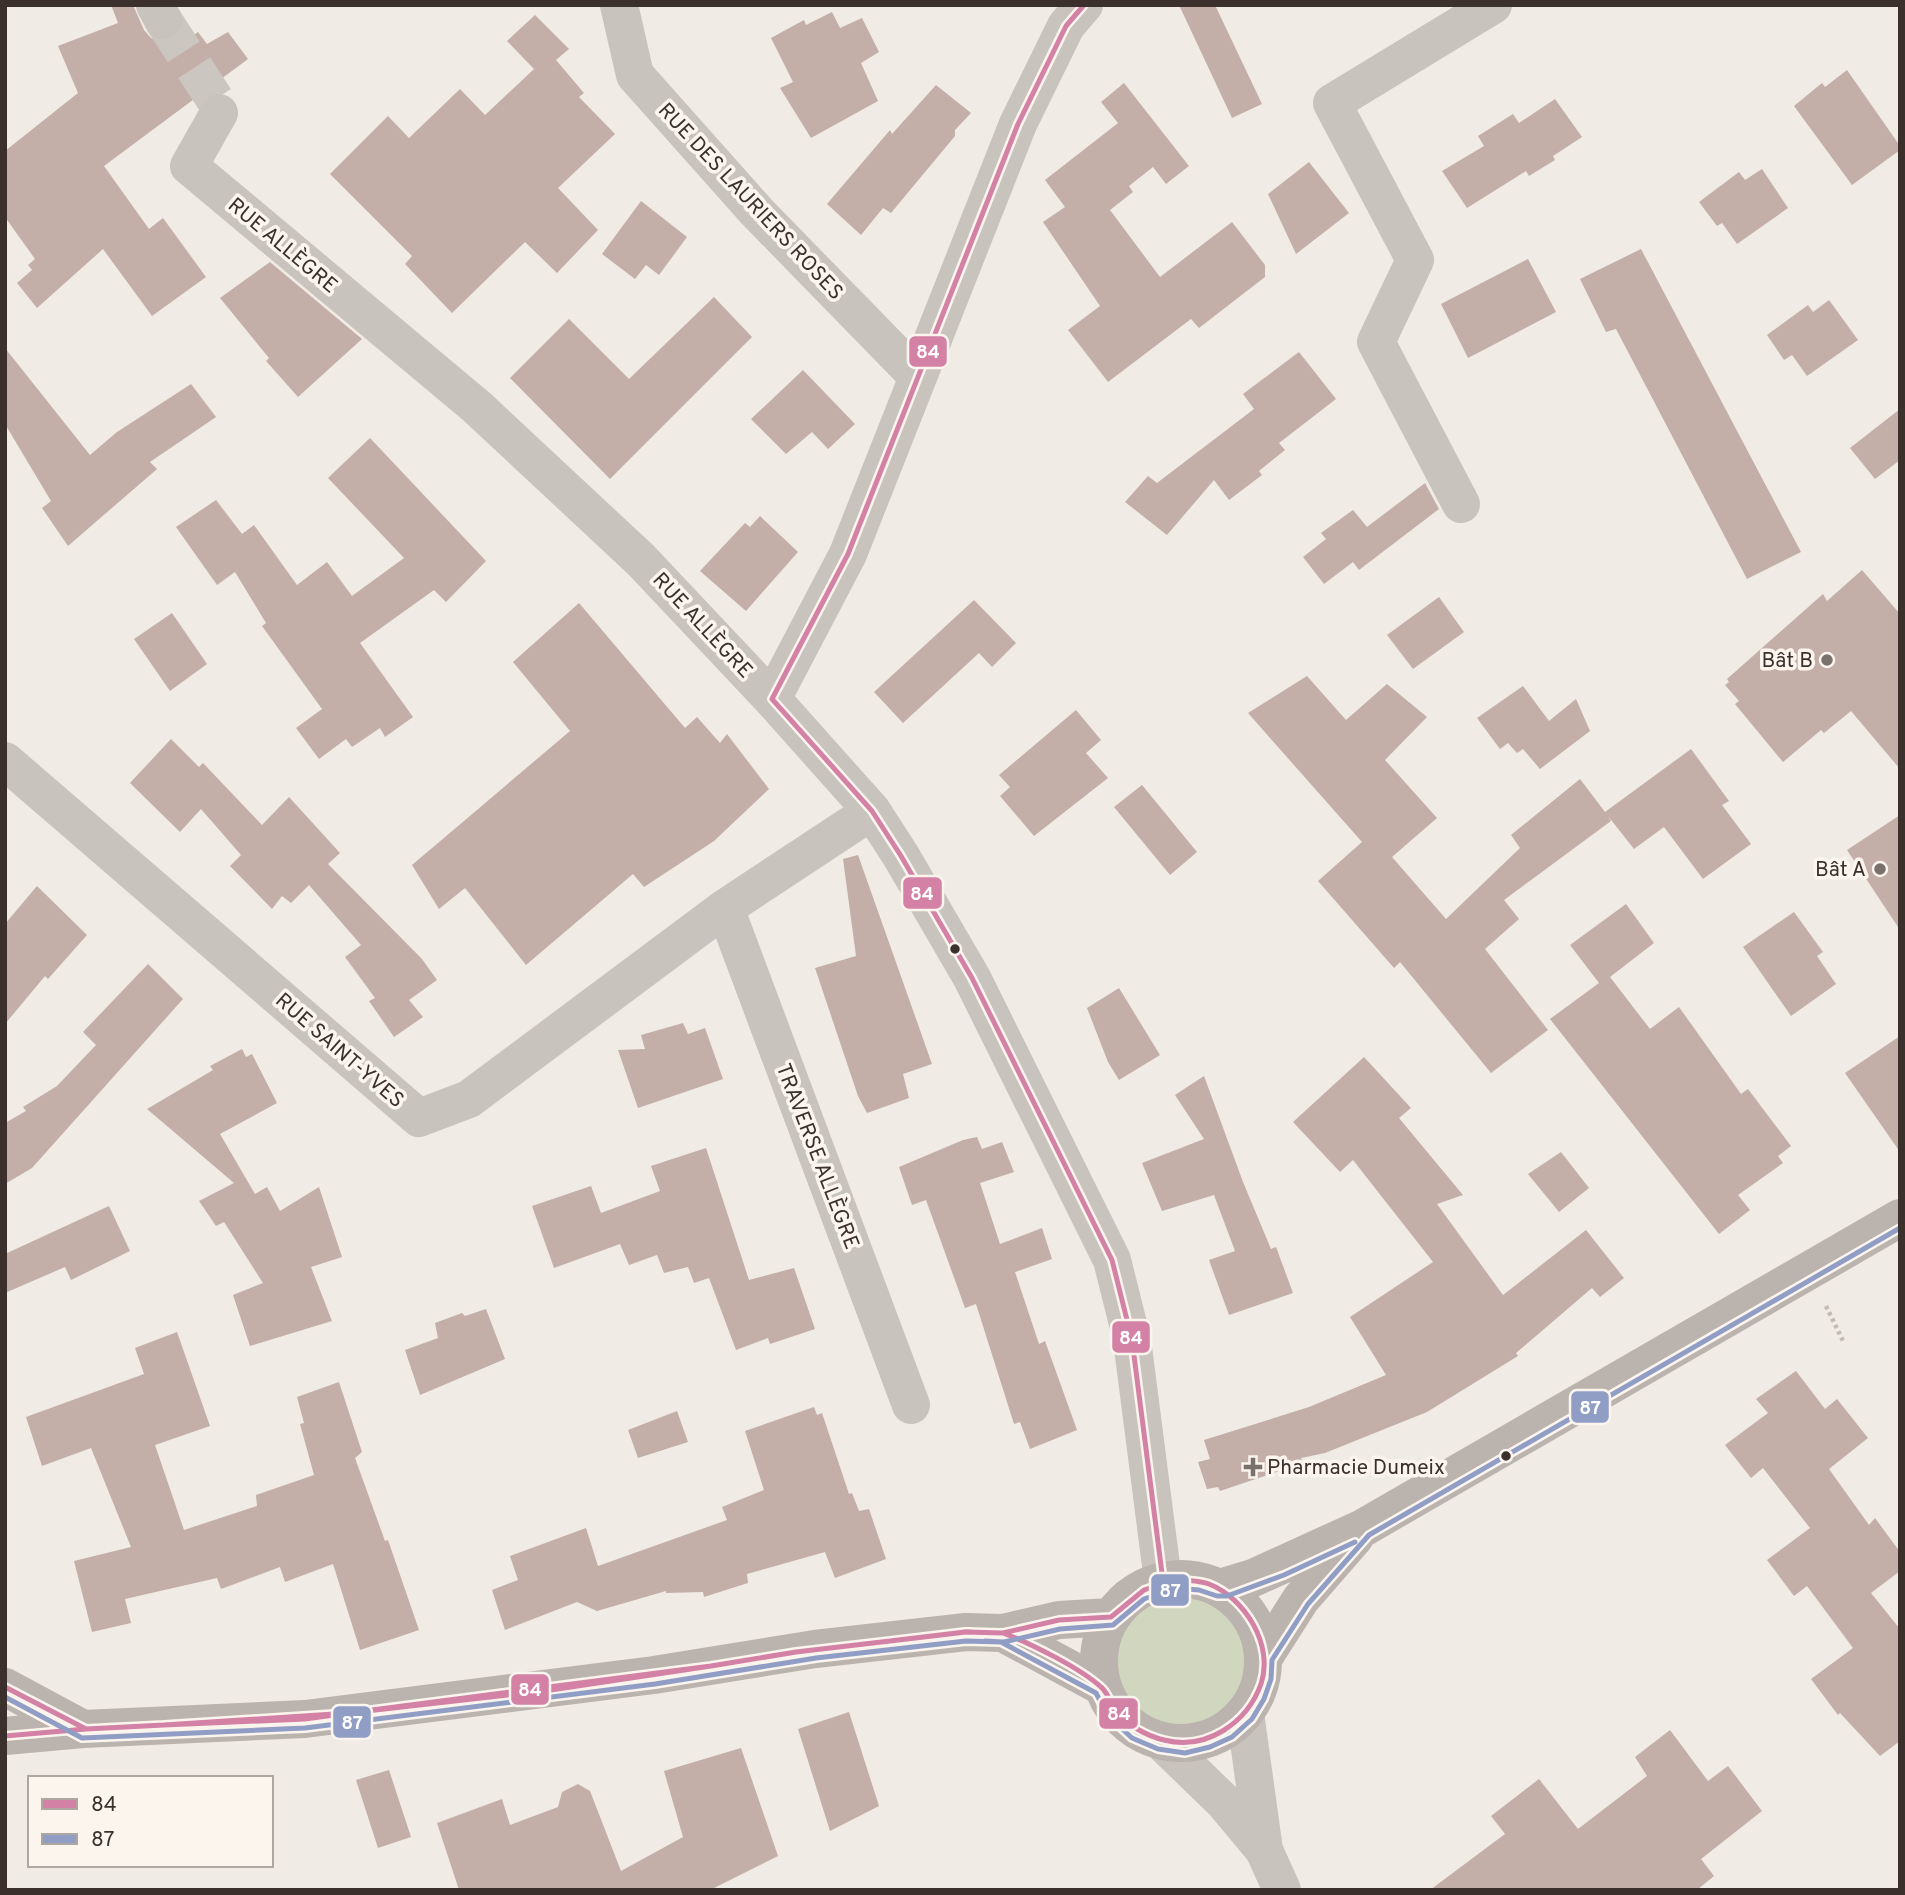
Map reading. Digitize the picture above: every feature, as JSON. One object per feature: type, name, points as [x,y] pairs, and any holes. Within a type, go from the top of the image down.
[{"type":"main road","points":[[1220,1588],[1253,1578],[1363,1528],[1900,1218]]},
{"type":"main road","points":[[1264,1657],[1301,1599],[1363,1528]]},
{"type":"main road","points":[[1192,1580],[1220,1588],[1242,1605],[1258,1629],[1264,1657],[1256,1696],[1245,1713],[1228,1729],[1207,1739],[1184,1744],[1161,1741],[1136,1730],[1115,1711],[1103,1687],[1099,1663],[1101,1640],[1111,1617],[1125,1601],[1143,1588],[1163,1581],[1192,1580]]},
{"type":"main road","points":[[5,1736],[83,1729],[305,1719],[642,1677],[815,1649],[966,1632],[1003,1633],[1059,1620],[1111,1617]]},
{"type":"main road","points":[[1003,1633],[1103,1687]]},
{"type":"main road","points":[[5,1688],[83,1729]]},
{"type":"street","name":"RUE DES LAURIERS ROSES","points":[[619,5],[635,75],[757,212],[918,377]]},
{"type":"street","points":[[772,699],[849,554],[1018,124],[1066,26],[1084,5]]},
{"type":"street","points":[[1461,504],[1377,342],[1415,260],[1332,103],[1493,5]]},
{"type":"street","name":"RUE ALLÈGRE","points":[[219,113],[189,166],[477,407],[641,560],[772,699],[872,811],[901,856],[972,978],[1112,1260],[1132,1340],[1163,1581]]},
{"type":"street","name":"RUE SAINT-YVES","points":[[5,761],[419,1118],[469,1099],[725,908],[872,811]]},
{"type":"street","name":"TRAVERSE ALLÈGRE","points":[[725,908],[911,1405]]},
{"type":"street","points":[[1245,1713],[1264,1850]]},
{"type":"street","points":[[1161,1741],[1224,1802],[1264,1850],[1282,1890]]},
{"type":"green space","points":[[1181,1579],[1212,1585],[1239,1603],[1257,1630],[1263,1661],[1257,1692],[1239,1719],[1212,1737],[1181,1743],[1150,1737],[1123,1719],[1105,1692],[1099,1661],[1105,1630],[1123,1603],[1150,1585]]},
{"type":"building","points":[[111,5],[133,5],[144,30],[151,38],[162,42],[170,40],[176,48],[198,32],[207,44],[228,32],[248,59],[104,166],[149,229],[163,218],[206,277],[152,316],[103,249],[37,308],[17,283],[32,270],[28,265],[35,259],[5,217],[5,151],[78,93],[58,46],[118,23]]},
{"type":"building","points":[[1179,5],[1215,5],[1262,104],[1232,118]]},
{"type":"building","points":[[832,12],[840,28],[862,18],[879,52],[861,63],[878,101],[811,138],[780,88],[793,82],[771,38],[804,20],[806,25]]},
{"type":"building","points":[[535,15],[569,49],[556,60],[584,93],[579,97],[615,134],[558,188],[598,230],[557,273],[525,242],[452,313],[405,264],[412,256],[330,174],[388,116],[409,138],[460,89],[485,115],[534,69],[507,41]]},
{"type":"building","points":[[1847,70],[1900,146],[1900,150],[1852,185],[1794,106],[1822,83],[1825,87]]},
{"type":"building","points":[[1124,83],[1189,166],[1166,184],[1153,167],[1129,186],[1133,192],[1110,210],[1160,277],[1232,222],[1265,265],[1265,277],[1199,328],[1191,319],[1108,382],[1068,330],[1100,306],[1043,222],[1065,207],[1045,180],[1118,123],[1101,102]]},
{"type":"building","points":[[936,85],[971,113],[891,213],[883,208],[861,235],[827,204],[890,130],[892,134]]},
{"type":"building","points":[[1555,99],[1582,137],[1553,156],[1555,160],[1529,176],[1526,171],[1467,208],[1442,171],[1484,146],[1478,136],[1513,114],[1519,123]]},
{"type":"building","points":[[1309,162],[1349,213],[1296,254],[1268,194]]},
{"type":"building","points":[[1762,169],[1788,208],[1737,244],[1722,223],[1717,226],[1699,202],[1739,172],[1745,180]]},
{"type":"building","points":[[641,201],[687,237],[659,275],[646,265],[635,279],[602,254]]},
{"type":"building","points":[[1641,249],[1801,552],[1747,579],[1616,329],[1606,332],[1580,279]]},
{"type":"building","points":[[1528,259],[1556,312],[1468,358],[1441,304]]},
{"type":"building","points":[[270,262],[362,339],[298,397],[266,361],[269,358],[220,298]]},
{"type":"building","points":[[714,297],[752,337],[610,479],[510,378],[569,319],[629,379]]},
{"type":"building","points":[[1829,300],[1858,340],[1807,376],[1792,355],[1784,360],[1767,335],[1808,305],[1813,312]]},
{"type":"building","points":[[5,348],[90,455],[117,432],[191,384],[216,417],[150,462],[157,469],[68,546],[42,508],[51,501],[5,424]]},
{"type":"building","points":[[1299,352],[1336,399],[1279,443],[1285,450],[1259,471],[1262,475],[1229,500],[1214,480],[1167,535],[1125,502],[1148,476],[1157,483],[1254,409],[1243,394]]},
{"type":"building","points":[[803,370],[855,424],[828,449],[812,432],[786,454],[751,419]]},
{"type":"building","points":[[1900,409],[1900,460],[1875,479],[1850,448]]},
{"type":"building","points":[[370,438],[486,561],[446,602],[434,590],[360,643],[413,717],[385,737],[380,728],[352,747],[346,739],[319,759],[296,728],[322,709],[262,626],[266,623],[235,572],[217,585],[176,527],[216,500],[242,534],[254,525],[297,585],[327,562],[352,596],[404,558],[328,478]]},
{"type":"building","points":[[1425,483],[1439,509],[1359,570],[1353,562],[1324,584],[1303,557],[1326,539],[1321,533],[1353,510],[1367,527]]},
{"type":"building","points":[[760,516],[798,552],[746,611],[700,571],[745,523],[750,527]]},
{"type":"building","name":"Bât B","points":[[1862,570],[1900,614],[1900,769],[1851,711],[1824,733],[1821,730],[1783,762],[1735,704],[1739,701],[1725,685],[1729,682],[1727,679],[1823,594],[1827,601]]},
{"type":"building","points":[[1439,597],[1464,632],[1413,669],[1387,635]]},
{"type":"building","points":[[974,600],[1016,643],[992,667],[979,653],[903,723],[874,692]]},
{"type":"building","points":[[579,603],[685,728],[697,717],[720,743],[727,734],[769,789],[714,841],[644,887],[633,874],[526,965],[465,888],[439,909],[412,865],[570,731],[513,662]]},
{"type":"building","points":[[172,613],[207,664],[170,691],[134,639]]},
{"type":"building","points":[[1307,676],[1346,720],[1387,684],[1427,717],[1385,760],[1437,818],[1392,857],[1446,919],[1520,848],[1511,835],[1580,779],[1605,812],[1691,749],[1729,801],[1722,805],[1751,844],[1703,879],[1664,827],[1634,849],[1608,816],[1611,821],[1504,900],[1519,919],[1485,949],[1548,1030],[1491,1073],[1400,962],[1394,968],[1318,881],[1362,842],[1248,713]]},
{"type":"building","points":[[1523,686],[1549,721],[1576,699],[1590,731],[1540,769],[1523,749],[1517,753],[1508,743],[1500,749],[1477,718]]},
{"type":"building","points":[[1076,710],[1101,740],[1086,753],[1108,778],[1034,836],[1000,796],[1010,787],[999,775]]},
{"type":"building","points":[[171,739],[199,767],[203,763],[262,825],[289,797],[340,853],[328,864],[422,959],[437,980],[409,1000],[423,1017],[394,1037],[369,1001],[375,998],[345,957],[361,945],[309,885],[291,903],[282,896],[272,909],[230,866],[241,855],[201,809],[180,832],[130,783]]},
{"type":"building","points":[[1142,785],[1197,852],[1170,875],[1114,807]]},
{"type":"building","name":"Bât A","points":[[1900,815],[1900,930],[1847,850]]},
{"type":"building","points":[[858,855],[932,1064],[903,1074],[909,1098],[867,1113],[858,1096],[815,968],[856,956],[843,859]]},
{"type":"building","points":[[37,886],[87,935],[48,979],[45,976],[5,1024],[5,924]]},
{"type":"building","points":[[1626,904],[1654,943],[1610,977],[1650,1029],[1679,1007],[1741,1094],[1748,1089],[1791,1146],[1778,1156],[1783,1163],[1738,1195],[1750,1210],[1719,1234],[1550,1019],[1599,983],[1570,945]]},
{"type":"building","points":[[1794,912],[1823,952],[1817,956],[1836,984],[1791,1016],[1743,947]]},
{"type":"building","points":[[148,964],[183,999],[32,1168],[5,1184],[5,1123],[26,1111],[23,1107],[57,1086],[96,1045],[83,1032]]},
{"type":"building","points":[[1119,988],[1160,1055],[1119,1080],[1108,1062],[1087,1008]]},
{"type":"building","points":[[683,1023],[688,1034],[705,1028],[723,1079],[638,1108],[618,1050],[645,1049],[641,1035]]},
{"type":"building","points":[[1900,1036],[1900,1152],[1845,1073]]},
{"type":"building","points":[[242,1049],[246,1057],[252,1054],[277,1103],[220,1134],[255,1194],[267,1187],[280,1211],[319,1187],[342,1257],[311,1267],[332,1321],[250,1346],[233,1295],[263,1283],[224,1222],[216,1226],[199,1201],[234,1183],[147,1109],[213,1070],[210,1066]]},
{"type":"building","points":[[1364,1057],[1411,1108],[1399,1118],[1463,1195],[1437,1204],[1503,1295],[1586,1230],[1624,1278],[1600,1297],[1592,1288],[1516,1353],[1518,1356],[1427,1412],[1325,1453],[1301,1458],[1303,1463],[1220,1491],[1218,1487],[1207,1489],[1198,1462],[1210,1459],[1204,1440],[1309,1407],[1386,1375],[1350,1317],[1433,1262],[1353,1160],[1340,1172],[1293,1122]]},
{"type":"building","points":[[1204,1076],[1243,1182],[1271,1249],[1276,1247],[1293,1293],[1229,1315],[1209,1260],[1235,1251],[1214,1195],[1162,1211],[1142,1163],[1204,1139],[1175,1095]]},
{"type":"building","points":[[977,1137],[982,1149],[1002,1142],[1014,1172],[980,1183],[1000,1244],[1042,1228],[1052,1259],[1015,1272],[1039,1344],[1045,1341],[1077,1430],[1030,1449],[1020,1422],[1014,1424],[976,1304],[965,1308],[926,1200],[912,1205],[899,1167],[963,1140]]},
{"type":"building","points":[[706,1148],[749,1280],[794,1268],[815,1329],[770,1344],[768,1338],[736,1350],[709,1278],[694,1283],[688,1267],[664,1273],[657,1255],[629,1265],[620,1244],[554,1268],[532,1206],[591,1186],[601,1213],[660,1191],[651,1166]]},
{"type":"building","points":[[1561,1152],[1589,1188],[1559,1212],[1528,1174]]},
{"type":"building","points":[[109,1206],[130,1251],[71,1280],[65,1267],[5,1293],[5,1254]]},
{"type":"building","points":[[486,1309],[505,1359],[420,1395],[405,1350],[438,1338],[435,1323],[462,1313],[465,1316]]},
{"type":"building","points":[[177,1332],[210,1426],[155,1445],[184,1530],[257,1506],[256,1495],[314,1475],[300,1424],[304,1423],[297,1397],[339,1382],[362,1452],[355,1458],[385,1541],[388,1540],[419,1630],[360,1650],[333,1564],[285,1582],[280,1567],[221,1589],[217,1578],[125,1599],[131,1623],[92,1632],[74,1561],[131,1547],[91,1448],[42,1466],[26,1417],[144,1374],[135,1348]]},
{"type":"building","points":[[1796,1371],[1825,1409],[1837,1399],[1868,1438],[1829,1469],[1869,1525],[1875,1518],[1900,1552],[1900,1571],[1871,1593],[1900,1629],[1900,1741],[1880,1756],[1840,1713],[1838,1715],[1811,1679],[1853,1648],[1807,1586],[1794,1596],[1767,1560],[1810,1528],[1763,1468],[1751,1478],[1725,1445],[1768,1413],[1756,1399]]},
{"type":"building","points":[[814,1407],[817,1415],[822,1413],[849,1494],[852,1493],[859,1511],[869,1509],[886,1559],[835,1578],[825,1552],[747,1574],[748,1583],[704,1597],[703,1592],[666,1591],[597,1611],[577,1602],[505,1630],[492,1590],[518,1580],[510,1556],[586,1528],[598,1566],[727,1520],[722,1507],[764,1490],[745,1431]]},
{"type":"building","points":[[677,1411],[688,1442],[638,1458],[628,1430]]},
{"type":"building","points":[[849,1712],[879,1806],[830,1831],[798,1729]]},
{"type":"building","points":[[1670,1730],[1708,1781],[1728,1766],[1762,1811],[1701,1859],[1714,1876],[1697,1890],[1430,1890],[1505,1834],[1491,1816],[1539,1779],[1578,1829],[1647,1776],[1635,1757]]},
{"type":"building","points":[[741,1748],[778,1856],[710,1890],[459,1890],[437,1823],[502,1799],[510,1825],[558,1807],[562,1792],[578,1784],[590,1791],[621,1871],[683,1837],[664,1771]]},
{"type":"building","points":[[389,1770],[411,1837],[378,1848],[356,1780]]},
{"type":"tunnel","points":[[163,20],[216,101],[219,113]]},
{"type":"transit line","name":"84","points":[[772,699],[848,554],[1018,124],[1066,26],[1084,5]]},
{"type":"transit line","name":"84","points":[[772,699],[872,811],[901,856],[972,978],[1112,1260],[1132,1340],[1163,1581]]},
{"type":"transit line","name":"87","points":[[5,1697],[82,1738],[305,1728],[655,1684],[816,1658],[966,1641],[1001,1642],[1096,1693],[1108,1716],[1132,1738],[1158,1749],[1185,1753],[1210,1747],[1232,1737],[1252,1719],[1264,1699],[1271,1679],[1272,1660],[1308,1604],[1369,1535],[1900,1228]]},
{"type":"transit line","name":"87","points":[[985,1641],[1004,1642],[1060,1629],[1113,1625],[1144,1599],[1175,1588],[1227,1596],[1284,1575],[1355,1542]]},
{"type":"transit line","name":"84","points":[[1177,1579],[1209,1584],[1222,1591],[1245,1612],[1260,1639],[1264,1669],[1255,1698],[1235,1722],[1209,1737],[1180,1742],[1144,1733],[1120,1715],[1103,1689],[1081,1672],[1003,1633],[1059,1620],[1111,1617],[1144,1590],[1177,1579]]},
{"type":"transit line","name":"84","points":[[890,1641],[965,1632],[1003,1633]]},
{"type":"transit line","name":"84","points":[[890,1641],[966,1632],[1003,1633]]},
{"type":"transit line","name":"84","points":[[796,1652],[890,1641]]},
{"type":"transit line","name":"84","points":[[796,1652],[890,1641]]},
{"type":"transit line","name":"84","points":[[711,1666],[796,1652]]},
{"type":"transit line","name":"84","points":[[711,1666],[796,1652]]},
{"type":"transit line","name":"84","points":[[349,1713],[711,1666]]},
{"type":"transit line","name":"84","points":[[349,1713],[544,1691],[711,1666]]},
{"type":"transit line","name":"84","points":[[5,1687],[86,1729]]},
{"type":"transit line","name":"84","points":[[164,1725],[349,1713]]},
{"type":"transit line","name":"84","points":[[164,1725],[305,1719],[349,1713]]},
{"type":"transit line","name":"84","points":[[86,1729],[164,1725]]},
{"type":"transit line","name":"84","points":[[86,1729],[164,1725]]},
{"type":"transit line","name":"84","points":[[5,1736],[86,1729]]},
{"type":"place","name":"Bât B","points":[[1827,660]]},
{"type":"place","name":"Bât A","points":[[1880,869]]},
{"type":"place","name":"Pharmacie Dumeix","points":[[1253,1467]]}]
